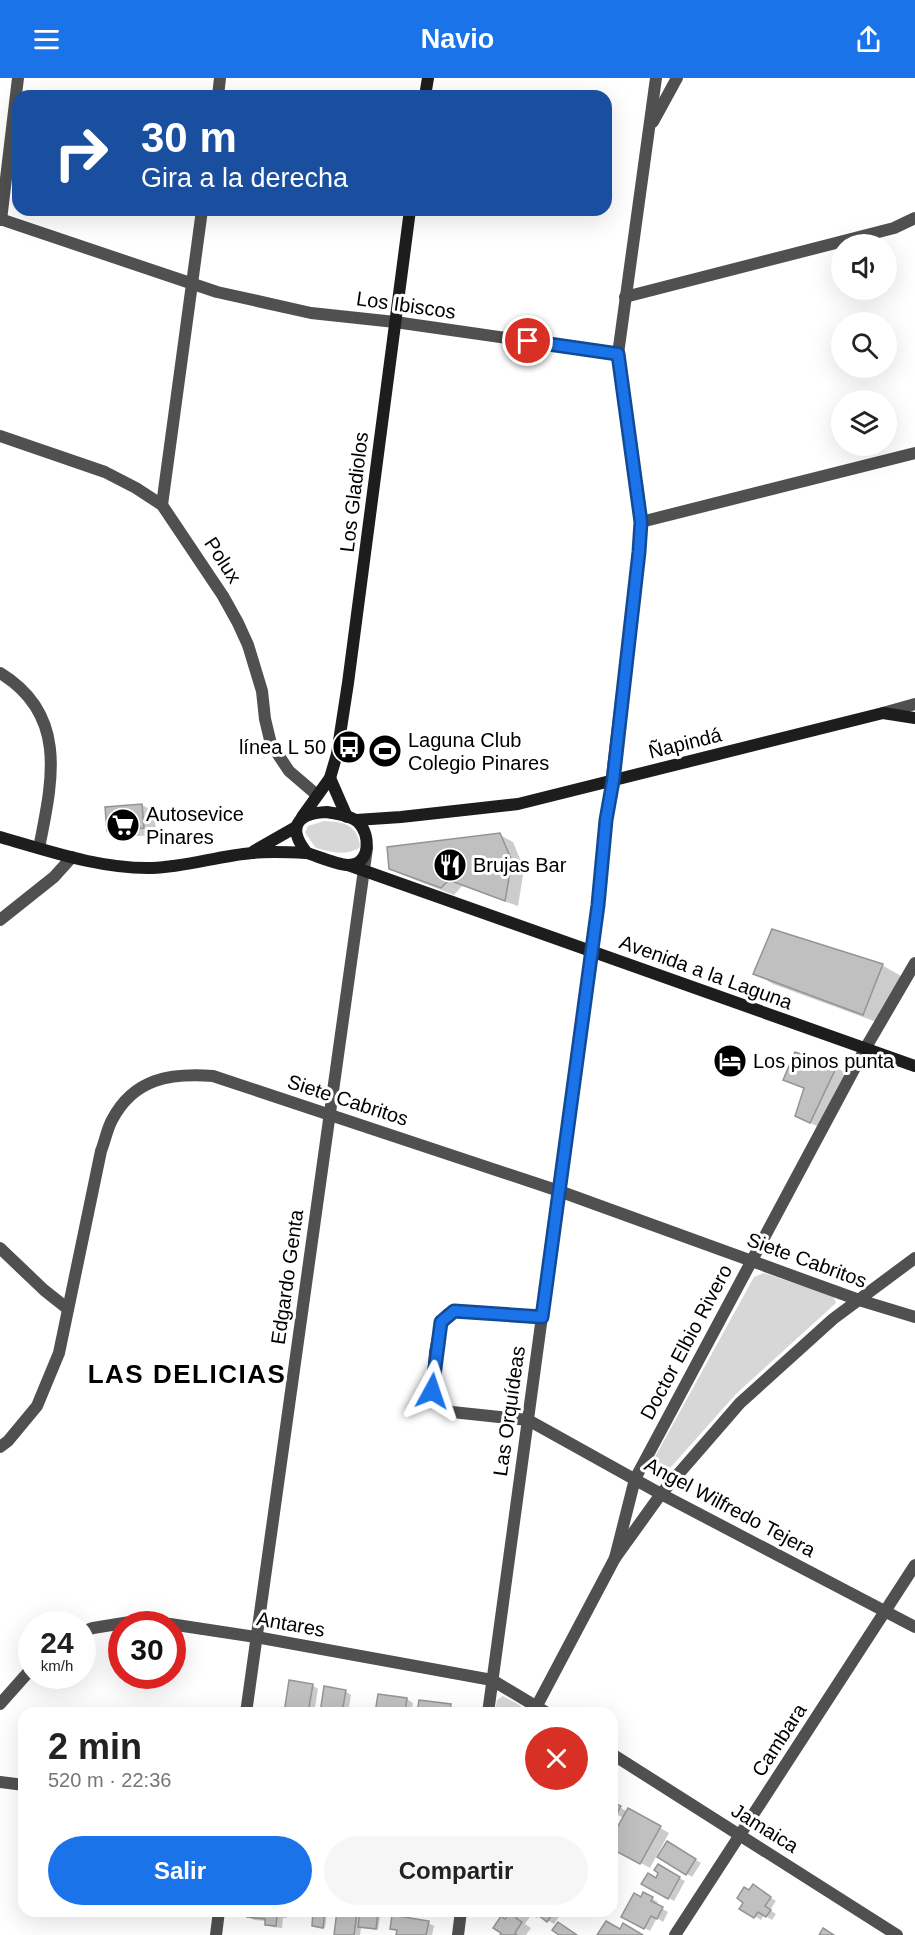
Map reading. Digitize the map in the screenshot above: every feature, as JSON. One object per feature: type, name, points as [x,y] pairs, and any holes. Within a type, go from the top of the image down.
[{"type":"street","name":"Las Orquídeas","points":[[489,1707],[592,951],[641,522],[618,354],[656,78]]},
{"type":"street","points":[[650,128],[676,78]]},
{"type":"street","points":[[1,220],[12,128]]},
{"type":"street","points":[[162,505],[201,216]]},
{"type":"street","name":"Los Gladiolos","points":[[299,822],[330,778],[337,754],[350,672],[409,216]]},
{"type":"street","points":[[625,297],[894,228],[915,218]]},
{"type":"street","name":"Los Ibiscos","points":[[1,220],[217,292],[310,313],[395,322],[618,354]]},
{"type":"street","name":"Polux","points":[[0,436],[105,471],[162,505],[223,596],[248,645],[262,690],[265,719],[271,744],[289,771],[317,795]]},
{"type":"street","points":[[641,522],[915,453]]},
{"type":"street","points":[[0,673],[30,698],[45,725],[52,758],[50,793],[39,848]]},
{"type":"street","name":"Ñapindá","points":[[351,818],[411,816],[518,804],[915,704]]},
{"type":"street","points":[[883,713],[915,718]]},
{"type":"street","points":[[0,837],[72,857],[117,866],[153,868],[250,853],[307,853],[348,865],[364,857],[367,834],[351,818],[330,778]]},
{"type":"street","points":[[250,853],[315,813],[327,812],[351,818]]},
{"type":"street","points":[[299,822],[299,842],[307,853]]},
{"type":"street","name":"Edgardo Genta","points":[[247,1707],[367,847]]},
{"type":"street","points":[[0,920],[46,884],[72,857]]},
{"type":"street","name":"Avenida a la Laguna","points":[[348,865],[915,1066]]},
{"type":"street","name":"Doctor Elbio Rivero","points":[[615,1558],[635,1479],[864,1049],[915,963]]},
{"type":"street","name":"Siete Cabritos","points":[[0,1447],[8,1441],[37,1406],[59,1353],[101,1151],[112,1120],[129,1094],[162,1077],[188,1074],[213,1076],[559,1191],[859,1300],[915,1317]]},
{"type":"street","points":[[0,1248],[44,1290],[68,1309]]},
{"type":"street","points":[[540,1707],[615,1558],[661,1494],[740,1403],[833,1319],[915,1258]]},
{"type":"street","points":[[528,1420],[452,1412],[438,1405],[432,1391],[435,1352],[441,1322],[454,1311],[542,1317]]},
{"type":"street","name":"Angel Wilfredo Tejera","points":[[528,1420],[661,1494],[915,1627]]},
{"type":"street","name":"Cambara","points":[[675,1935],[915,1565]]},
{"type":"street","name":"Antares","points":[[96,1628],[130,1622],[170,1624],[256,1637],[492,1680]]},
{"type":"street","points":[[492,1680],[532,1707]]},
{"type":"street","points":[[0,1704],[18,1684]]},
{"type":"street","name":"Jamaica","points":[[618,1758],[897,1935]]},
{"type":"street","points":[[0,1782],[18,1784]]},
{"type":"street","points":[[216,1935],[218,1917]]},
{"type":"street","points":[[458,1935],[460,1917]]},
{"type":"shaded area","points":[[324,821],[337,822],[353,829],[359,839],[360,847],[344,853],[316,848],[305,833],[308,826]]},
{"type":"shaded area","points":[[764,1273],[833,1296],[836,1303],[736,1394],[671,1467],[655,1469],[650,1466],[754,1277]]},
{"type":"shaded area","points":[[503,1696],[521,1707],[496,1707],[497,1700]]},
{"type":"building","points":[[142,804],[144,828],[107,831],[105,807]]},
{"type":"building","name":"Brujas Bar","points":[[500,833],[512,861],[505,901],[449,880],[441,888],[389,869],[387,847]]},
{"type":"building","points":[[772,929],[883,964],[863,1015],[753,974]]},
{"type":"building","points":[[795,1052],[837,1066],[810,1123],[795,1116],[804,1088],[783,1080]]},
{"type":"building","points":[[289,1680],[313,1684],[309,1707],[285,1707]]},
{"type":"building","points":[[324,1686],[346,1690],[343,1707],[321,1707]]},
{"type":"building","points":[[378,1694],[407,1698],[406,1707],[376,1707]]},
{"type":"building","points":[[419,1700],[451,1704],[451,1707],[418,1707]]},
{"type":"building","points":[[628,1808],[661,1826],[640,1864],[618,1852],[618,1826]]},
{"type":"building","points":[[667,1841],[696,1859],[686,1875],[657,1857]]},
{"type":"building","points":[[658,1864],[680,1877],[668,1899],[641,1884],[648,1873],[656,1878],[658,1873],[654,1870]]},
{"type":"building","points":[[753,1884],[771,1897],[765,1906],[771,1910],[766,1917],[758,1912],[754,1918],[739,1909],[743,1903],[737,1898],[744,1887],[749,1890]]},
{"type":"building","points":[[643,1892],[653,1897],[651,1901],[663,1907],[657,1919],[651,1916],[644,1929],[621,1917],[634,1893],[641,1897]]},
{"type":"building","points":[[247,1917],[277,1917],[276,1926],[265,1925],[265,1919]]},
{"type":"building","points":[[313,1917],[324,1917],[323,1928],[312,1926]]},
{"type":"building","points":[[336,1917],[356,1917],[354,1935],[334,1935]]},
{"type":"building","points":[[359,1917],[378,1917],[376,1929],[358,1927]]},
{"type":"building","points":[[392,1917],[429,1921],[426,1935],[396,1935],[397,1930],[390,1929]]},
{"type":"building","points":[[500,1917],[505,1919],[517,1917],[522,1922],[515,1933],[517,1935],[500,1935],[501,1933],[493,1928]]},
{"type":"building","points":[[541,1917],[551,1917],[547,1922]]},
{"type":"building","points":[[606,1921],[620,1929],[623,1923],[643,1935],[597,1935]]},
{"type":"building","points":[[558,1922],[577,1935],[559,1935],[552,1930]]},
{"type":"building","points":[[823,1928],[834,1935],[819,1935]]},
{"type":"place","name":"línea L 50","points":[[349,747]]},
{"type":"place","name":"Laguna Club Colegio Pinares","points":[[385,751]]},
{"type":"place","name":"Autosevice Pinares","points":[[123,825]]},
{"type":"place","name":"Brujas Bar","points":[[450,865]]},
{"type":"place","name":"Los pinos punta","points":[[730,1061]]},
{"type":"district","name":"LAS DELICIAS","points":[[187,1374]]},
{"type":"route","points":[[432,1391],[435,1352],[441,1322],[448,1314],[454,1311],[470,1311],[542,1317],[598,905],[606,820],[613,781],[639,552],[641,522],[634,456],[618,354],[528,341]]}]
